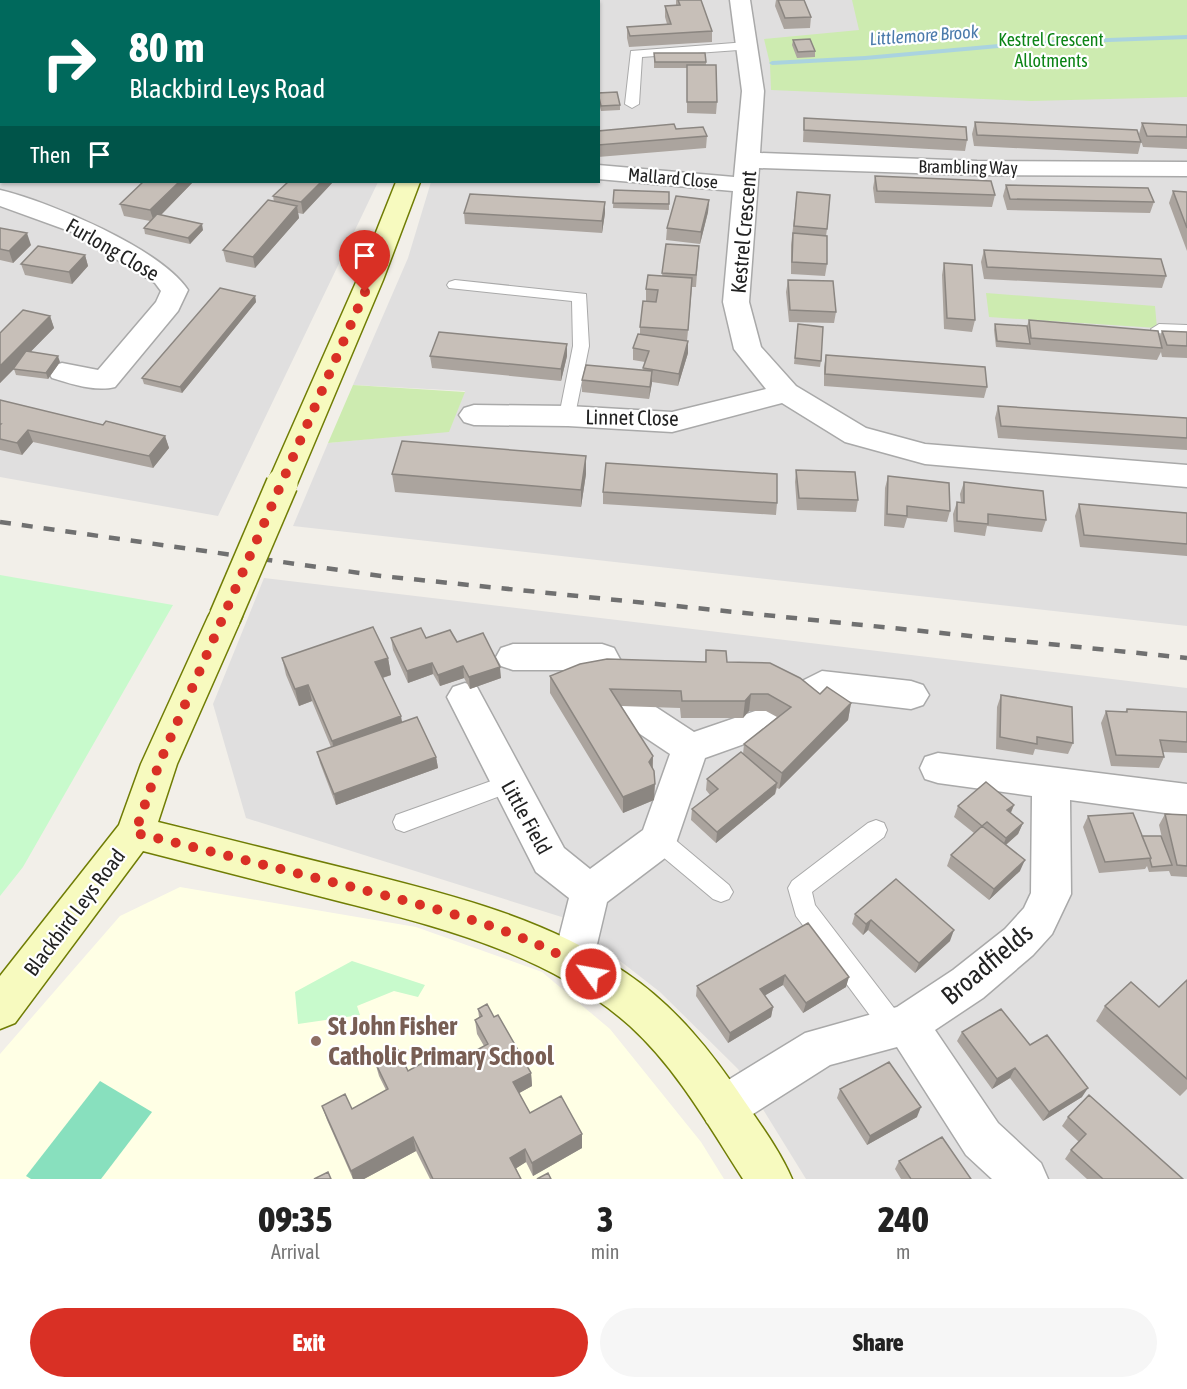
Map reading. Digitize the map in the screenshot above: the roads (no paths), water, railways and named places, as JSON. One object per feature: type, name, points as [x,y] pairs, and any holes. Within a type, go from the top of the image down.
[{"type":"street","name":"Kestrel Crescent","points":[[740,0],[753,91],[736,302],[748,349],[786,393],[856,435],[925,454],[1187,476]]},
{"type":"street","name":"Brambling Way","points":[[748,172],[976,168],[1187,169]]},
{"type":"street","name":"Mallard Close","points":[[600,172],[748,172]]},
{"type":"street","name":"Blackbird Leys Road","points":[[0,1009],[135,833],[159,764],[365,292],[408,183]]},
{"type":"street","name":"Furlong Close","points":[[0,197],[81,227],[164,277],[175,290],[168,305],[105,380],[62,372]]},
{"type":"street","name":"Linnet Close","points":[[474,415],[568,416],[672,422],[786,393]]},
{"type":"street","points":[[513,657],[602,657],[619,691],[690,748]]},
{"type":"street","points":[[573,961],[590,892],[658,840],[690,748],[789,708],[822,685],[911,695]]},
{"type":"street","name":"Little Field","points":[[465,697],[508,784],[550,860],[590,892]]},
{"type":"street","points":[[938,768],[1187,800]]},
{"type":"street","name":"Broadfields","points":[[723,1108],[819,1047],[901,1027],[934,1009],[996,963],[1038,921],[1051,894],[1052,782]]},
{"type":"street","points":[[135,833],[411,903],[492,927],[573,961],[644,1012],[690,1063],[723,1108],[769,1179]]},
{"type":"street","points":[[901,1027],[982,1139],[1025,1179]]},
{"type":"lane","points":[[632,104],[636,54],[747,46]]},
{"type":"lane","points":[[455,285],[580,297],[580,346],[568,416]]},
{"type":"lane","points":[[1159,329],[1187,330]]},
{"type":"lane","points":[[404,822],[508,784]]},
{"type":"lane","points":[[876,830],[800,888],[804,909],[901,1027]]},
{"type":"lane","points":[[658,840],[721,892]]},
{"type":"waterway","name":"Littlemore Brook","points":[[772,63],[865,58],[1031,43],[1187,37]]},
{"type":"railway","points":[[0,522],[381,576],[1187,658]]},
{"type":"place","name":"St John Fisher Catholic Primary School","points":[[316,1041]]},
{"type":"park label","name":"Kestrel Crescent Allotments","points":[[1051,49]]}]
